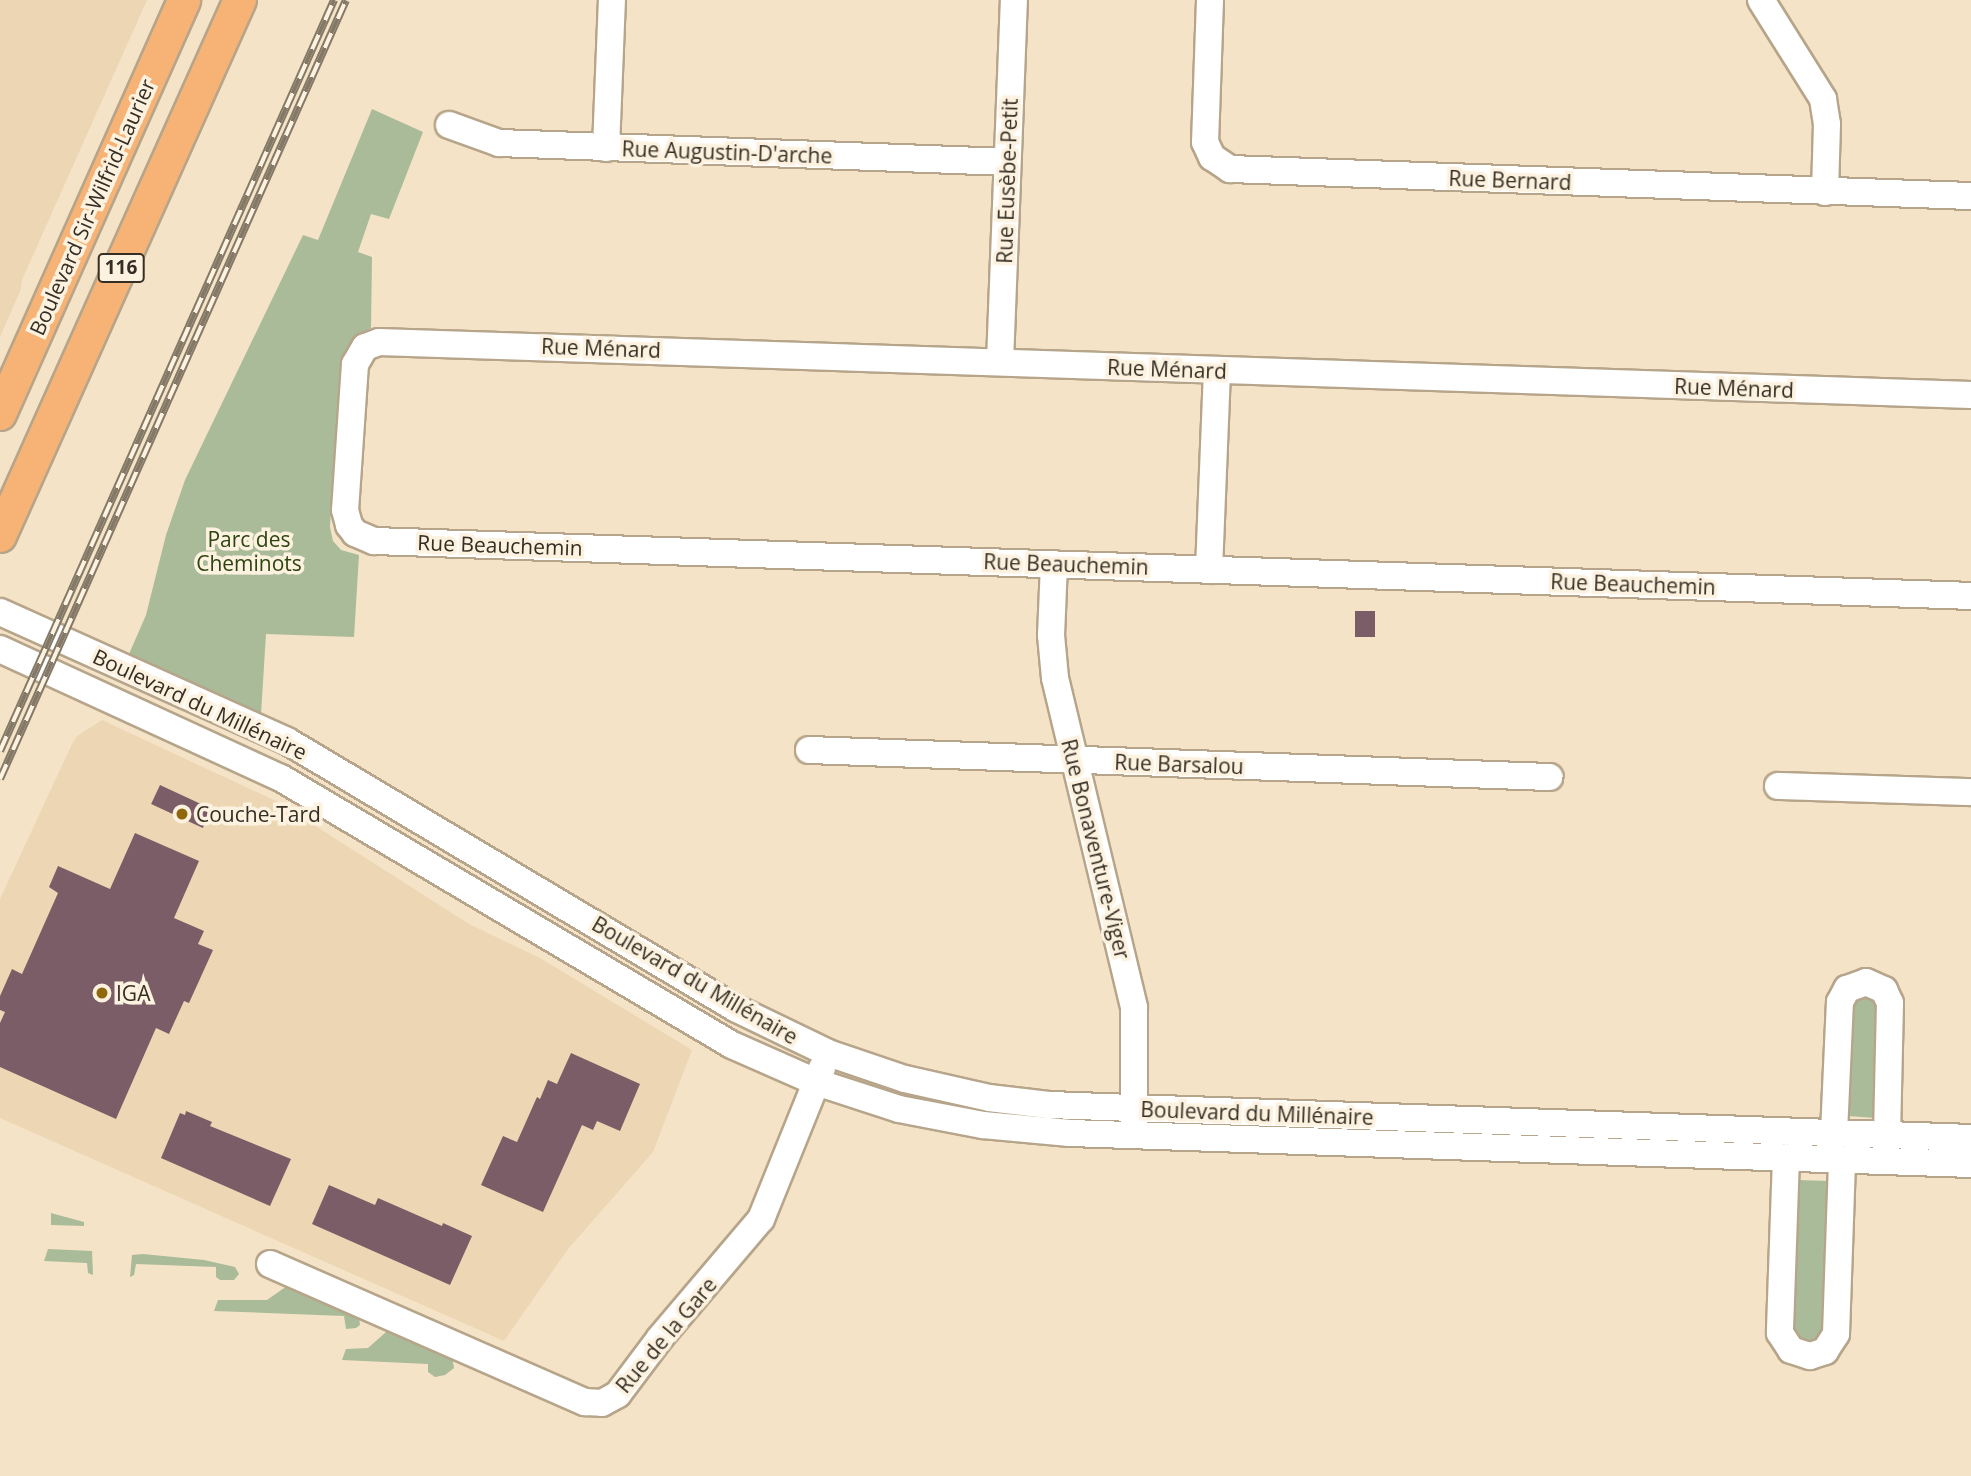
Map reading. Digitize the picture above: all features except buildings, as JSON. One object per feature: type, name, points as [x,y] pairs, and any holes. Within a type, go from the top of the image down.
[{"type":"main road","name":"Boulevard Sir-Wilfrid-Laurier","points":[[0,414],[184,0]]},
{"type":"main road","name":"116","points":[[0,536],[240,0]]},
{"type":"street","points":[[606,148],[611,0]]},
{"type":"street","name":"Rue Eusèbe-Petit","points":[[1000,362],[1014,0]]},
{"type":"street","name":"Rue Bernard","points":[[1210,0],[1205,142],[1212,157],[1225,167],[1971,196]]},
{"type":"street","points":[[1761,0],[1823,99],[1827,124],[1825,192]]},
{"type":"street","name":"Rue Augustin-D'arche","points":[[449,125],[499,143],[1007,162]]},
{"type":"street","name":"Rue Ménard","points":[[365,347],[379,342],[428,342],[1971,396]]},
{"type":"street","name":"Rue Beauchemin","points":[[365,347],[356,359],[354,369],[345,510],[352,529],[369,540],[1971,596]]},
{"type":"street","points":[[1209,570],[1217,371]]},
{"type":"street","name":"Rue Bonaventure-Viger","points":[[1054,564],[1053,666],[1134,1008],[1134,1122]]},
{"type":"street","name":"Boulevard du Millénaire","points":[[0,612],[305,751],[735,1008],[828,1054],[905,1079],[989,1098],[1049,1105],[1134,1122]]},
{"type":"street","name":"Boulevard du Millénaire","points":[[0,649],[281,778],[685,1019],[747,1053],[816,1083],[899,1109],[952,1120],[1038,1130],[1134,1122],[1786,1157],[1971,1164]]},
{"type":"street","name":"Rue Barsalou","points":[[808,750],[1550,777]]},
{"type":"street","points":[[1778,786],[1971,792]]},
{"type":"street","points":[[1834,1133],[1840,1002],[1847,989],[1866,982],[1880,986],[1890,1003],[1887,1135]]},
{"type":"street","name":"Rue de la Gare","points":[[271,1264],[585,1402],[602,1404],[618,1394],[660,1338],[761,1219],[828,1054]]},
{"type":"street","name":"Boulevard du Millénaire","points":[[1677,1151],[1834,1133],[1971,1138]]},
{"type":"street","points":[[1786,1157],[1780,1333],[1787,1347],[1805,1356],[1825,1351],[1836,1334],[1842,1159]]},
{"type":"shaded area","points":[[0,0],[147,0],[22,280],[21,289],[0,337]]},
{"type":"shaded area","points":[[102,720],[278,802],[469,924],[540,958],[692,1050],[653,1152],[568,1249],[504,1341],[0,1118],[0,899],[72,744],[77,736]]},
{"type":"green space","name":"Parc des Cheminots","points":[[372,109],[423,132],[389,219],[371,214],[358,252],[372,257],[371,328],[354,339],[340,364],[330,527],[333,541],[341,550],[359,555],[354,637],[266,634],[261,714],[129,654],[146,615],[166,535],[185,480],[303,235],[318,240]]},
{"type":"green space","points":[[1857,994],[1879,999],[1876,1118],[1847,1116],[1848,1008]]},
{"type":"green space","points":[[1795,1180],[1831,1181],[1828,1326],[1818,1343],[1800,1344],[1788,1325]]},
{"type":"green space","points":[[51,1213],[84,1222],[84,1226],[51,1225]]},
{"type":"green space","points":[[48,1249],[92,1251],[93,1275],[88,1273],[87,1263],[44,1261]]},
{"type":"green space","points":[[132,1255],[204,1260],[235,1267],[239,1274],[234,1280],[220,1280],[216,1277],[216,1267],[136,1264],[134,1275],[130,1277]]},
{"type":"green space","points":[[287,1286],[359,1316],[360,1325],[346,1329],[344,1316],[214,1311],[218,1300],[267,1300]]},
{"type":"green space","points":[[393,1331],[452,1357],[454,1368],[445,1375],[435,1377],[428,1372],[428,1364],[342,1360],[346,1349],[368,1348],[386,1332]]},
{"type":"railway","points":[[0,751],[334,0]]},
{"type":"railway","points":[[0,779],[346,0]]},
{"type":"place","name":"Couche-Tard","points":[[182,814]]},
{"type":"place","name":"IGA","points":[[102,993]]}]
